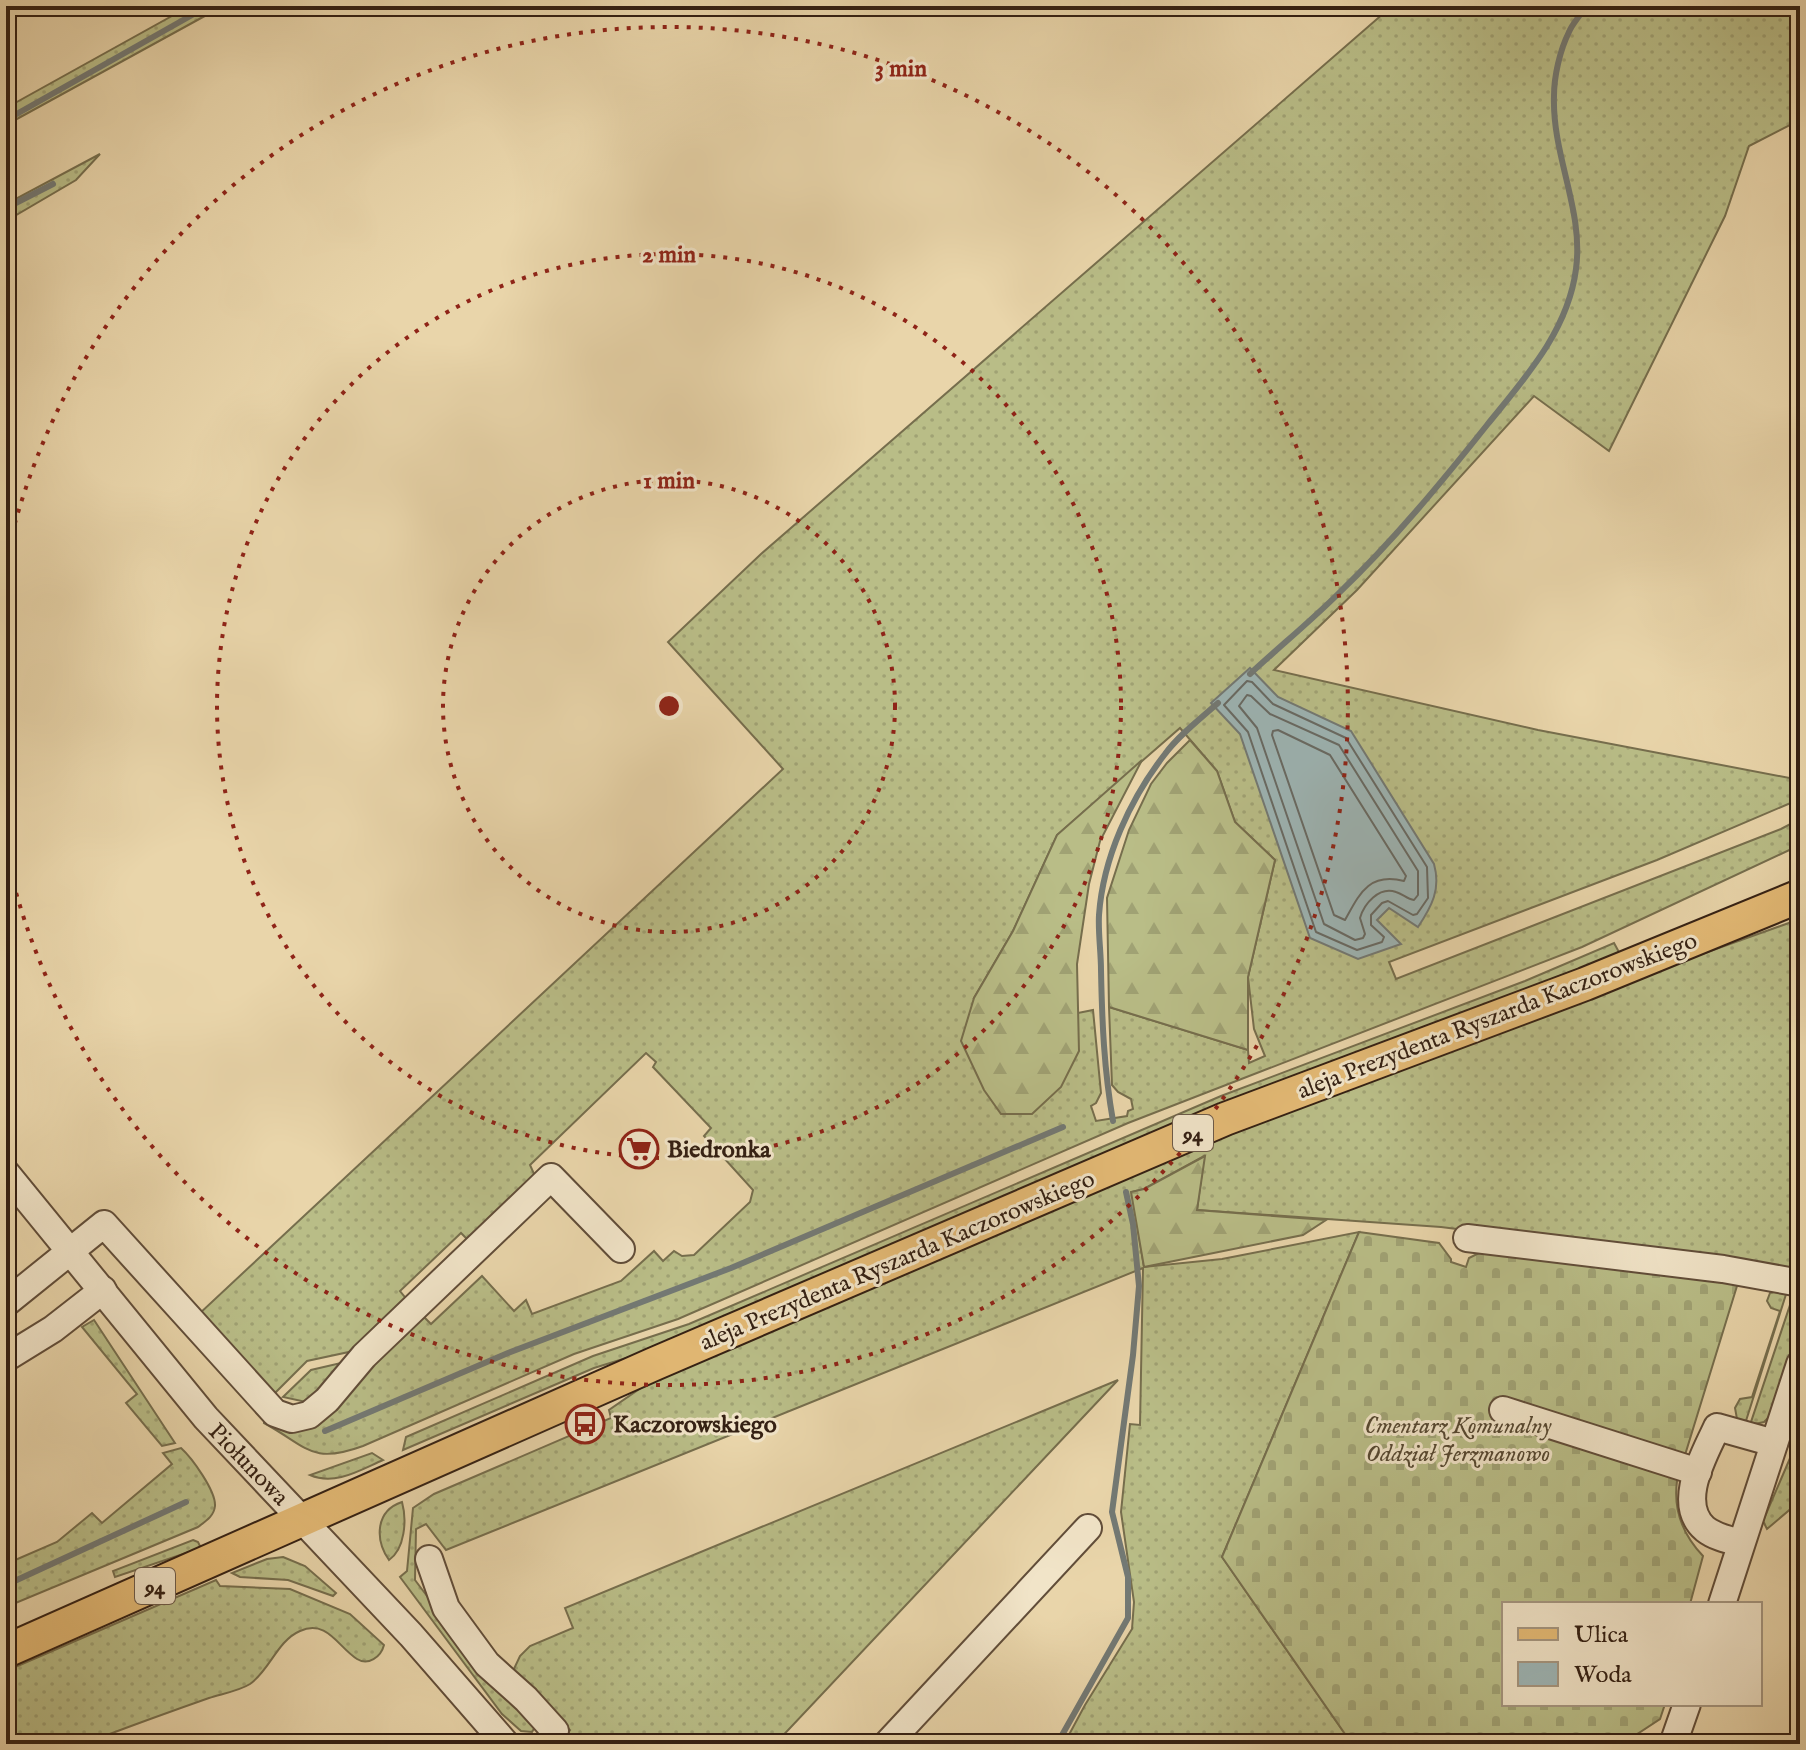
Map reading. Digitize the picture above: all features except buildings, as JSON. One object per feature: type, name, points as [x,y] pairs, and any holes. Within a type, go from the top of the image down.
[{"type":"main road","name":"aleja Prezydenta Ryszarda Kaczorowskiego","points":[[6,1651],[654,1364],[1225,1119],[1585,984],[1800,896]]},
{"type":"street","name":"Piołunowa","points":[[6,1173],[206,1418],[411,1635],[506,1744]]},
{"type":"street","points":[[6,1303],[104,1224],[275,1413],[292,1419],[309,1415],[327,1400],[364,1356],[551,1177],[621,1249]]},
{"type":"street","points":[[1467,1238],[1723,1269],[1800,1283]]},
{"type":"street","points":[[6,1358],[53,1329],[103,1290]]},
{"type":"street","points":[[1723,1602],[1800,1364]]},
{"type":"street","points":[[1503,1410],[1698,1472]]},
{"type":"street","points":[[1741,1543],[1707,1531],[1700,1523],[1692,1499],[1698,1472],[1717,1427],[1774,1443]]},
{"type":"street","points":[[887,1744],[1088,1528]]},
{"type":"street","points":[[429,1559],[446,1608],[487,1664],[526,1699],[555,1731],[547,1744]]},
{"type":"street","points":[[1673,1744],[1686,1706]]},
{"type":"green space","points":[[190,6],[223,6],[6,125],[6,108]]},
{"type":"green space","points":[[1392,6],[1800,6],[1800,120],[1749,146],[1725,216],[1609,451],[1534,396],[1357,590],[1274,670],[1538,730],[1800,780],[1800,799],[1657,860],[1389,962],[1396,979],[1800,819],[1800,845],[1582,947],[1128,1123],[678,1319],[574,1354],[363,1446],[332,1454],[310,1451],[264,1423],[265,1417],[288,1431],[303,1429],[421,1314],[431,1324],[482,1276],[514,1311],[526,1300],[532,1314],[621,1281],[654,1251],[663,1261],[674,1251],[682,1256],[694,1255],[750,1202],[753,1190],[704,1136],[711,1128],[653,1067],[656,1062],[646,1053],[530,1165],[535,1176],[471,1243],[461,1233],[400,1291],[408,1301],[358,1350],[307,1361],[272,1396],[199,1314],[783,769],[668,642],[761,554]],"holes":[[[1180,728],[1217,771],[1235,822],[1275,860],[1248,977],[1254,1029],[1265,1056],[1249,1063],[1248,1050],[1109,1007],[1112,1085],[1131,1099],[1133,1109],[1128,1111],[1127,1116],[1096,1121],[1091,1106],[1101,1093],[1093,1010],[1078,1013],[974,998],[1013,931],[1057,835]]]},
{"type":"green space","points":[[100,154],[76,180],[6,221],[6,204]]},
{"type":"green space","points":[[1190,740],[1217,771],[1235,822],[1275,860],[1248,977],[1248,1050],[1109,1007],[1107,898],[1129,830],[1151,784]]},
{"type":"green space","points":[[1142,760],[1100,841],[1089,884],[1077,964],[1079,1051],[1061,1087],[1032,1114],[1001,1114],[984,1090],[961,1041],[974,998],[1013,931],[1057,835]]},
{"type":"green space","points":[[1800,919],[1800,1030],[1796,1035],[1794,1063],[1800,1093],[1800,1260],[1793,1271],[1441,1227],[1197,1210],[1204,1156],[1144,1189],[1132,1192],[1144,1267],[1222,1259],[1359,1232],[1222,1557],[1352,1744],[1064,1744],[1132,1629],[1134,1602],[1121,1512],[1130,1424],[1140,1425],[1143,1268],[446,1550],[426,1524],[416,1529],[415,1580],[451,1628],[535,1727],[532,1732],[521,1731],[502,1714],[400,1577],[407,1571],[413,1508],[434,1494],[611,1418],[609,1410],[651,1381],[1205,1141],[1643,975]]},
{"type":"green space","points":[[1614,943],[1620,954],[662,1347],[594,1368],[403,1450],[406,1437],[593,1356],[689,1324],[1221,1096],[1525,981]]},
{"type":"green space","points":[[1205,1156],[1197,1210],[1326,1220],[1303,1235],[1144,1267],[1131,1192],[1144,1189]]},
{"type":"green space","name":"Cmentarz Komunalny Oddział Jerzmanowo","points":[[1359,1232],[1439,1243],[1451,1262],[1466,1267],[1469,1258],[1487,1249],[1733,1281],[1737,1286],[1677,1481],[1681,1522],[1703,1556],[1691,1602],[1502,1602],[1502,1706],[1664,1706],[1660,1719],[1622,1744],[1352,1744],[1222,1557]]},
{"type":"green space","points":[[1788,1288],[1745,1424],[1737,1419],[1735,1408],[1740,1399],[1752,1397],[1780,1311],[1771,1308],[1767,1301],[1770,1293]]},
{"type":"green space","points":[[1795,1290],[1800,1292],[1800,1335],[1776,1410],[1764,1422],[1750,1425]]},
{"type":"green space","points":[[94,1320],[175,1443],[162,1446],[126,1403],[137,1394],[82,1327]]},
{"type":"green space","points":[[345,1362],[321,1394],[306,1402],[283,1397],[311,1370]]},
{"type":"green space","points":[[1118,1380],[775,1744],[560,1744],[570,1730],[512,1673],[520,1656],[530,1646],[573,1628],[565,1608]]},
{"type":"green space","points":[[1800,1435],[1800,1501],[1767,1529],[1763,1521]]},
{"type":"green space","points":[[181,1448],[212,1492],[215,1506],[207,1520],[198,1527],[6,1607],[6,1564],[57,1542],[92,1513],[102,1523],[172,1464],[163,1453]]},
{"type":"green space","points":[[372,1453],[383,1460],[338,1478],[310,1475]]},
{"type":"green space","points":[[402,1502],[403,1534],[398,1549],[389,1560],[381,1544],[380,1527],[387,1512]]},
{"type":"green space","points":[[193,1540],[201,1548],[115,1577],[113,1571]]},
{"type":"green space","points":[[283,1557],[305,1566],[336,1593],[333,1596],[288,1580],[240,1577],[232,1573],[267,1559]]},
{"type":"green space","points":[[216,1580],[220,1586],[290,1589],[350,1614],[384,1645],[374,1659],[361,1661],[325,1631],[309,1628],[285,1642],[250,1684],[99,1738],[101,1744],[6,1744],[6,1671]]},
{"type":"water","points":[[1250,668],[1278,697],[1351,731],[1434,864],[1434,897],[1418,927],[1389,908],[1377,920],[1401,944],[1358,959],[1310,938],[1240,734],[1211,703]]},
{"type":"waterway","points":[[6,120],[208,6]]},
{"type":"waterway","points":[[1250,674],[1328,603],[1397,532],[1516,390],[1554,333],[1571,292],[1577,247],[1576,226],[1558,140],[1554,88],[1563,47],[1585,6]]},
{"type":"waterway","points":[[6,208],[53,184]]},
{"type":"waterway","points":[[1113,1121],[1104,1046],[1099,929],[1106,872],[1120,830],[1140,790],[1177,740],[1218,703]]},
{"type":"waterway","points":[[325,1431],[508,1353],[731,1268],[1063,1127]]},
{"type":"waterway","points":[[1057,1744],[1128,1618],[1128,1577],[1112,1512],[1139,1286],[1133,1224],[1126,1192]]},
{"type":"waterway","points":[[6,1585],[186,1502]]},
{"type":"place","name":"Biedronka","points":[[639,1149]]},
{"type":"place","name":"Kaczorowskiego","points":[[585,1424]]}]
